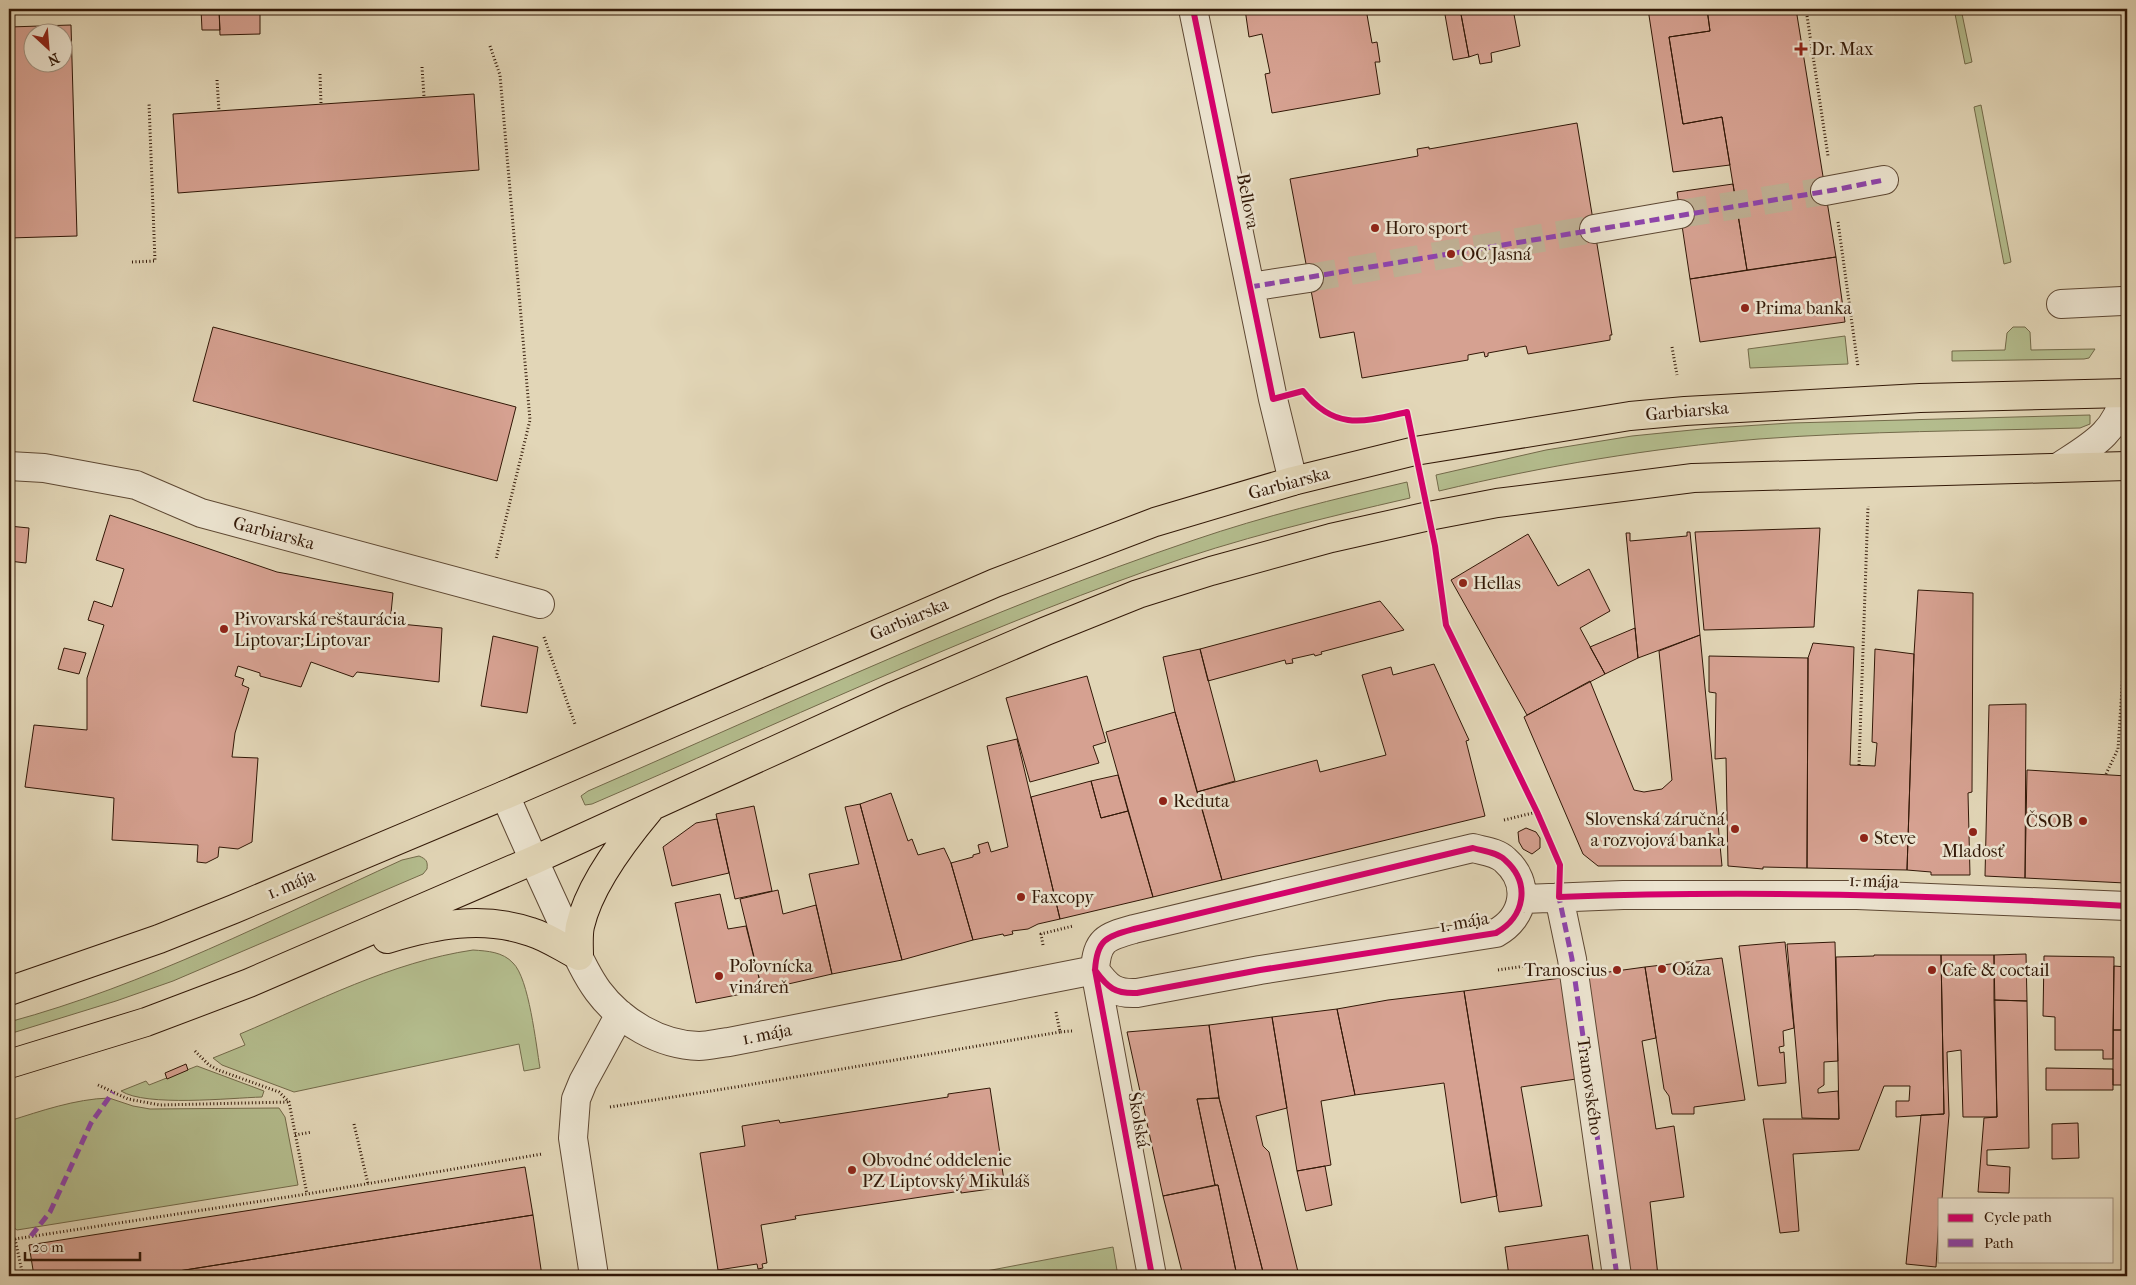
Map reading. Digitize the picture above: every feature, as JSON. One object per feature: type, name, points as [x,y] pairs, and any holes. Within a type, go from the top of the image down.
[{"type":"main road","name":"Garbiarska","points":[[505,795],[995,583],[1155,522],[1293,480],[1415,451],[1630,416],[1684,411],[1920,398],[2126,393]]},
{"type":"main road","points":[[9,1064],[146,1022],[249,983],[534,860],[885,700],[1055,627],[1138,594],[1210,571],[1331,538],[1497,503],[1693,478],[2127,466]]},
{"type":"main road","name":"1. mája","points":[[9,991],[159,939],[505,795]]},
{"type":"main road","points":[[334,947],[373,944],[422,929],[448,925],[489,923],[510,925],[532,932],[579,956],[580,926],[589,903],[615,854],[651,807]]},
{"type":"street","name":"Bellova","points":[[1193,9],[1250,287],[1293,480]]},
{"type":"street","points":[[1825,191],[1884,180]]},
{"type":"street","points":[[1594,229],[1680,214]]},
{"type":"street","points":[[1250,287],[1309,278]]},
{"type":"street","points":[[2061,304],[2122,301]]},
{"type":"street","points":[[2057,468],[2099,440],[2111,428],[2123,404],[2126,393]]},
{"type":"street","name":"Garbiarska","points":[[9,466],[44,468],[136,485],[201,513],[488,592],[540,604]]},
{"type":"street","name":"1. mája","points":[[505,795],[579,956],[599,991],[620,1014],[656,1037],[685,1045],[702,1046],[1094,970],[1111,989],[1122,994],[1138,993],[1260,970],[1496,933],[1506,928],[1516,917],[1522,899],[1623,894],[1857,895],[2127,906]]},
{"type":"street","points":[[1094,970],[1097,949],[1102,942],[1117,934],[1473,848],[1491,852],[1504,858],[1515,871],[1522,899]]},
{"type":"street","name":"Tranovského","points":[[1559,897],[1572,959],[1617,1276]]},
{"type":"street","name":"Školská","points":[[1094,970],[1152,1276]]},
{"type":"street","points":[[594,1276],[573,1138],[574,1116],[576,1099],[583,1082],[620,1014]]},
{"type":"path","points":[[488,592],[530,420],[500,75],[490,46]]},
{"type":"path","points":[[422,68],[424,97]]},
{"type":"path","points":[[320,74],[321,104]]},
{"type":"path","points":[[217,80],[220,111]]},
{"type":"path","points":[[132,262],[155,261],[149,103]]},
{"type":"path","points":[[1672,347],[1677,375]]},
{"type":"path","points":[[1859,765],[1868,505]]},
{"type":"path","points":[[1435,546],[1446,626],[1537,812],[1560,864],[1559,897]]},
{"type":"path","points":[[540,604],[544,642],[575,724]]},
{"type":"path","points":[[2106,774],[2118,749],[2127,611]]},
{"type":"path","points":[[1494,970],[1572,959]]},
{"type":"path","points":[[574,1116],[603,1107],[736,1087],[1060,1032]]},
{"type":"path","points":[[195,1051],[208,1065],[279,1092],[289,1102],[307,1194]]},
{"type":"path","points":[[98,1085],[128,1099],[160,1105],[289,1102]]},
{"type":"path","points":[[354,1124],[368,1184]]},
{"type":"path","points":[[296,1135],[312,1132]]},
{"type":"path","points":[[9,1235],[15,1239],[307,1194],[548,1153]]},
{"type":"path","points":[[15,1239],[23,1276]]},
{"type":"green space","points":[[1954,9],[1961,9],[1972,62],[1965,64]]},
{"type":"green space","points":[[1981,105],[2011,262],[2004,264],[1974,107]]},
{"type":"green space","points":[[2013,327],[2025,327],[2030,332],[2031,350],[2095,349],[2089,358],[2084,359],[1952,361],[1952,351],[2005,350],[2007,333]]},
{"type":"green space","points":[[1845,336],[1848,364],[1750,368],[1748,349]]},
{"type":"green space","points":[[2090,415],[2090,424],[2080,428],[1839,434],[1678,447],[1558,466],[1439,491],[1436,475],[1546,450],[1632,436],[1712,428],[1791,423]]},
{"type":"green space","points":[[1407,482],[1410,498],[1312,521],[1152,569],[1081,595],[940,652],[592,804],[585,805],[581,796],[588,791],[888,659],[1117,567],[1247,523],[1326,501]]},
{"type":"green space","points":[[419,856],[427,862],[427,869],[423,874],[173,981],[116,1001],[9,1034],[9,1022],[60,1007],[160,970],[402,860]]},
{"type":"green space","points":[[473,950],[505,956],[519,971],[528,997],[540,1068],[524,1071],[519,1044],[294,1092],[222,1065],[213,1058],[245,1045],[240,1034],[354,984],[413,964]]},
{"type":"green space","points":[[197,1066],[264,1091],[262,1097],[168,1100],[133,1096],[121,1091],[146,1081],[149,1085]]},
{"type":"green space","points":[[109,1098],[133,1106],[150,1109],[279,1108],[285,1117],[298,1185],[17,1230],[9,1224],[9,1121],[71,1103]]},
{"type":"green space","points":[[1113,1247],[1118,1276],[960,1276]]},
{"type":"building","points":[[201,9],[219,9],[220,30],[202,30]]},
{"type":"building","points":[[219,9],[260,9],[260,34],[220,35]]},
{"type":"building","points":[[1245,9],[1366,9],[1372,43],[1377,42],[1380,62],[1375,62],[1380,94],[1272,113],[1265,74],[1270,73],[1262,34],[1249,37]]},
{"type":"building","points":[[1444,9],[1460,9],[1469,57],[1453,60]]},
{"type":"building","points":[[1460,9],[1513,9],[1520,46],[1491,53],[1492,62],[1480,64],[1478,54],[1469,57]]},
{"type":"building","points":[[1648,9],[1707,9],[1710,31],[1669,37],[1683,124],[1722,117],[1730,165],[1673,172]]},
{"type":"building","points":[[1707,9],[1796,9],[1836,257],[1747,270],[1722,117],[1683,124],[1669,37],[1710,31]]},
{"type":"building","points":[[2123,9],[2127,9],[2127,27]]},
{"type":"building","points":[[9,27],[22,27],[22,72],[72,72],[72,60],[77,236],[9,238]]},
{"type":"building","points":[[474,94],[479,170],[178,193],[173,114]]},
{"type":"building","name":"OC Jasná","points":[[1577,123],[1612,335],[1610,335],[1610,340],[1528,354],[1526,346],[1488,353],[1488,356],[1485,357],[1484,352],[1468,355],[1468,360],[1362,378],[1354,332],[1320,338],[1290,179],[1418,156],[1417,149],[1429,147],[1429,149]]},
{"type":"building","points":[[1733,184],[1747,270],[1690,279],[1677,192]]},
{"type":"building","points":[[1836,257],[1845,322],[1700,342],[1690,279]]},
{"type":"building","points":[[213,327],[516,407],[497,481],[193,401]]},
{"type":"building","points":[[110,515],[277,572],[393,593],[390,623],[442,628],[439,682],[357,672],[353,677],[311,662],[301,687],[260,676],[260,673],[238,666],[235,676],[244,679],[242,685],[249,688],[235,733],[232,757],[258,758],[252,842],[238,849],[219,847],[218,857],[206,863],[197,862],[198,845],[112,840],[114,798],[25,787],[34,725],[87,730],[87,678],[104,625],[88,620],[94,601],[112,607],[124,569],[96,560]]},
{"type":"building","points":[[9,526],[29,528],[26,563],[9,561]]},
{"type":"building","points":[[1820,528],[1814,627],[1704,630],[1695,532]]},
{"type":"building","points":[[1687,532],[1690,532],[1700,635],[1638,658],[1626,533],[1630,533],[1630,541],[1687,536]]},
{"type":"building","points":[[1528,534],[1558,586],[1589,569],[1610,611],[1580,628],[1605,674],[1527,715],[1451,580]]},
{"type":"building","points":[[1918,590],[1973,593],[1972,792],[1968,793],[1970,875],[1931,875],[1931,872],[1907,870]]},
{"type":"building","points":[[1380,601],[1404,630],[1321,652],[1322,654],[1315,656],[1314,654],[1292,659],[1293,663],[1286,664],[1285,660],[1208,681],[1200,649]]},
{"type":"building","points":[[1635,628],[1638,658],[1605,674],[1590,647]]},
{"type":"building","points":[[1700,635],[1722,866],[1598,866],[1583,854],[1524,717],[1590,681],[1634,790],[1644,792],[1662,789],[1672,780],[1659,651]]},
{"type":"building","points":[[493,636],[538,647],[527,713],[481,706]]},
{"type":"building","points":[[1813,643],[1854,647],[1850,765],[1875,766],[1877,743],[1872,742],[1875,649],[1914,654],[1907,870],[1807,868],[1808,658]]},
{"type":"building","points":[[64,648],[86,653],[79,674],[58,669]]},
{"type":"building","points":[[1200,649],[1235,781],[1197,792],[1175,712],[1163,657]]},
{"type":"building","points":[[1709,656],[1808,658],[1807,868],[1763,867],[1763,869],[1728,866],[1726,758],[1715,759],[1716,693],[1709,692]]},
{"type":"building","points":[[1434,664],[1469,740],[1466,741],[1485,816],[1222,880],[1197,792],[1317,760],[1320,772],[1386,755],[1362,675],[1391,667],[1393,675]]},
{"type":"building","points":[[1087,676],[1106,742],[1093,746],[1099,763],[1030,782],[1006,698]]},
{"type":"building","points":[[2026,704],[2025,878],[1985,876],[1989,705]]},
{"type":"building","points":[[2127,709],[2127,770],[2125,770]]},
{"type":"building","name":"Reduta","points":[[1175,712],[1222,880],[1153,897],[1106,732]]},
{"type":"building","points":[[1017,739],[1060,919],[1038,924],[1028,929],[1012,931],[1013,934],[973,940],[951,863],[973,857],[973,855],[980,853],[978,845],[988,842],[991,852],[1008,847],[987,746]]},
{"type":"building","points":[[2027,770],[2127,776],[2125,883],[2025,878]]},
{"type":"building","points":[[1118,775],[1128,811],[1101,818],[1091,781]]},
{"type":"building","points":[[1091,781],[1101,818],[1128,811],[1153,897],[1060,919],[1031,797]]},
{"type":"building","points":[[891,793],[908,841],[912,839],[918,855],[944,848],[951,863],[973,940],[902,960],[860,804]]},
{"type":"building","points":[[860,804],[902,960],[832,974],[809,874],[859,864],[845,807]]},
{"type":"building","points":[[754,806],[772,891],[735,899],[716,814]]},
{"type":"building","points":[[717,819],[729,873],[672,886],[663,847],[696,823]]},
{"type":"building","points":[[1526,828],[1536,832],[1540,838],[1540,848],[1532,854],[1523,849],[1519,842],[1518,832]]},
{"type":"building","points":[[2127,837],[2127,883],[2125,883]]},
{"type":"building","points":[[778,890],[783,914],[816,905],[832,974],[762,990],[740,899]]},
{"type":"building","points":[[720,894],[728,929],[746,926],[762,990],[696,1003],[675,903]]},
{"type":"building","points":[[1785,942],[1794,1028],[1783,1031],[1784,1046],[1779,1047],[1780,1053],[1784,1052],[1786,1083],[1758,1086],[1739,946]]},
{"type":"building","points":[[1835,942],[1838,1061],[1824,1062],[1824,1085],[1818,1089],[1818,1093],[1838,1091],[1839,1119],[1802,1118],[1787,944]]},
{"type":"building","points":[[2026,954],[2027,1001],[1994,1000],[1994,955]]},
{"type":"building","points":[[1941,955],[1944,1114],[1896,1117],[1896,1101],[1909,1101],[1910,1086],[1884,1086],[1859,1150],[1793,1154],[1799,1231],[1780,1233],[1763,1119],[1839,1119],[1836,957]]},
{"type":"building","points":[[1941,955],[1994,955],[1997,1117],[1963,1117],[1961,1050],[1947,1052],[1949,1115],[1942,1198],[1938,1198],[1936,1267],[1906,1264],[1921,1115],[1944,1114]]},
{"type":"building","points":[[2044,956],[2114,957],[2113,1059],[2103,1059],[2103,1050],[2055,1050],[2055,1017],[2043,1016]]},
{"type":"building","points":[[1722,958],[1745,1100],[1694,1107],[1694,1114],[1672,1114],[1669,1096],[1664,1089],[1645,967]]},
{"type":"building","points":[[2114,966],[2127,967],[2127,1030],[2113,1030]]},
{"type":"building","points":[[1645,967],[1656,1038],[1642,1041],[1656,1129],[1674,1126],[1684,1197],[1650,1202],[1658,1276],[1628,1276],[1587,975]]},
{"type":"building","points":[[1561,978],[1576,1079],[1521,1087],[1542,1206],[1499,1212],[1464,991]]},
{"type":"building","points":[[1464,991],[1497,1196],[1461,1203],[1444,1083],[1355,1095],[1337,1009],[1388,1000]]},
{"type":"building","points":[[1994,1000],[2027,1001],[2029,1148],[1987,1150],[1987,1165],[2010,1167],[2009,1193],[1978,1192],[1984,1118],[1997,1117]]},
{"type":"building","points":[[1337,1009],[1355,1095],[1321,1101],[1331,1165],[1297,1171],[1272,1017]]},
{"type":"building","points":[[1272,1017],[1287,1108],[1256,1116],[1263,1146],[1269,1152],[1299,1276],[1264,1276],[1219,1098],[1209,1025]]},
{"type":"building","points":[[1209,1025],[1219,1098],[1197,1099],[1215,1185],[1163,1196],[1127,1032]]},
{"type":"building","points":[[2113,1030],[2127,1030],[2127,1085],[2113,1085]]},
{"type":"building","points":[[186,1064],[188,1070],[167,1079],[165,1073]]},
{"type":"building","points":[[2046,1068],[2113,1069],[2113,1090],[2046,1090]]},
{"type":"building","name":"Obvodné oddelenie PZ Liptovský Mikuláš","points":[[990,1088],[1005,1187],[961,1193],[961,1191],[795,1216],[796,1219],[761,1225],[767,1263],[762,1264],[763,1268],[758,1269],[757,1264],[718,1270],[700,1153],[745,1146],[742,1126],[779,1120],[780,1123],[948,1097],[948,1094]]},
{"type":"building","points":[[1219,1098],[1264,1276],[1237,1276],[1218,1185],[1215,1185],[1197,1099]]},
{"type":"building","points":[[2078,1123],[2079,1158],[2052,1159],[2052,1124]]},
{"type":"building","points":[[1325,1166],[1332,1205],[1306,1211],[1297,1171]]},
{"type":"building","points":[[525,1167],[533,1215],[147,1276],[34,1276],[29,1245]]},
{"type":"building","points":[[1218,1185],[1237,1276],[1183,1276],[1163,1196]]},
{"type":"building","points":[[533,1215],[542,1276],[147,1276]]},
{"type":"building","points":[[1588,1235],[1594,1276],[1509,1276],[1505,1247]]},
{"type":"tunnel","points":[[1680,214],[1825,191]]},
{"type":"tunnel","points":[[1309,278],[1594,229]]},
{"type":"marked path","points":[[1250,287],[1834,190],[1884,180]]},
{"type":"marked path","points":[[1563,897],[1559,897],[1572,959],[1617,1276]]},
{"type":"marked path","points":[[31,1236],[50,1212],[91,1123],[113,1092]]},
{"type":"cycle path","points":[[1193,9],[1273,399],[1303,391],[1327,413],[1338,418],[1350,420],[1377,419],[1407,412],[1435,546],[1446,625],[1537,812],[1560,865],[1559,897],[1701,894],[1914,896],[2127,906]]},
{"type":"cycle path","points":[[1095,970],[1113,989],[1137,993],[1260,970],[1496,933],[1506,926],[1518,909],[1521,899],[1519,879],[1502,857],[1473,848],[1134,929],[1116,934],[1105,941],[1098,952],[1095,970],[1152,1276]]},
{"type":"place","name":"Dr. Max","points":[[1801,49]]},
{"type":"place","name":"Horo sport","points":[[1375,228]]},
{"type":"place","name":"OC Jasná","points":[[1451,254]]},
{"type":"place","name":"Prima banka","points":[[1745,308]]},
{"type":"place","name":"Hellas","points":[[1463,583]]},
{"type":"place","name":"Pivovarská reštaurácia Liptovar;Liptovar","points":[[224,629]]},
{"type":"place","name":"Reduta","points":[[1163,801]]},
{"type":"place","name":"ČSOB","points":[[2083,821]]},
{"type":"place","name":"Slovenská záručná a rozvojová banka","points":[[1735,829]]},
{"type":"place","name":"Mladosť","points":[[1973,832]]},
{"type":"place","name":"Steve","points":[[1864,838]]},
{"type":"place","name":"Faxcopy","points":[[1021,897]]},
{"type":"place","name":"Oáza","points":[[1662,969]]},
{"type":"place","name":"Tranoscius","points":[[1617,970]]},
{"type":"place","name":"Cafe & coctail","points":[[1932,970]]},
{"type":"place","name":"Poľovnícka vináreň","points":[[719,976]]},
{"type":"place","name":"Obvodné oddelenie PZ Liptovský Mikuláš","points":[[852,1170]]}]
